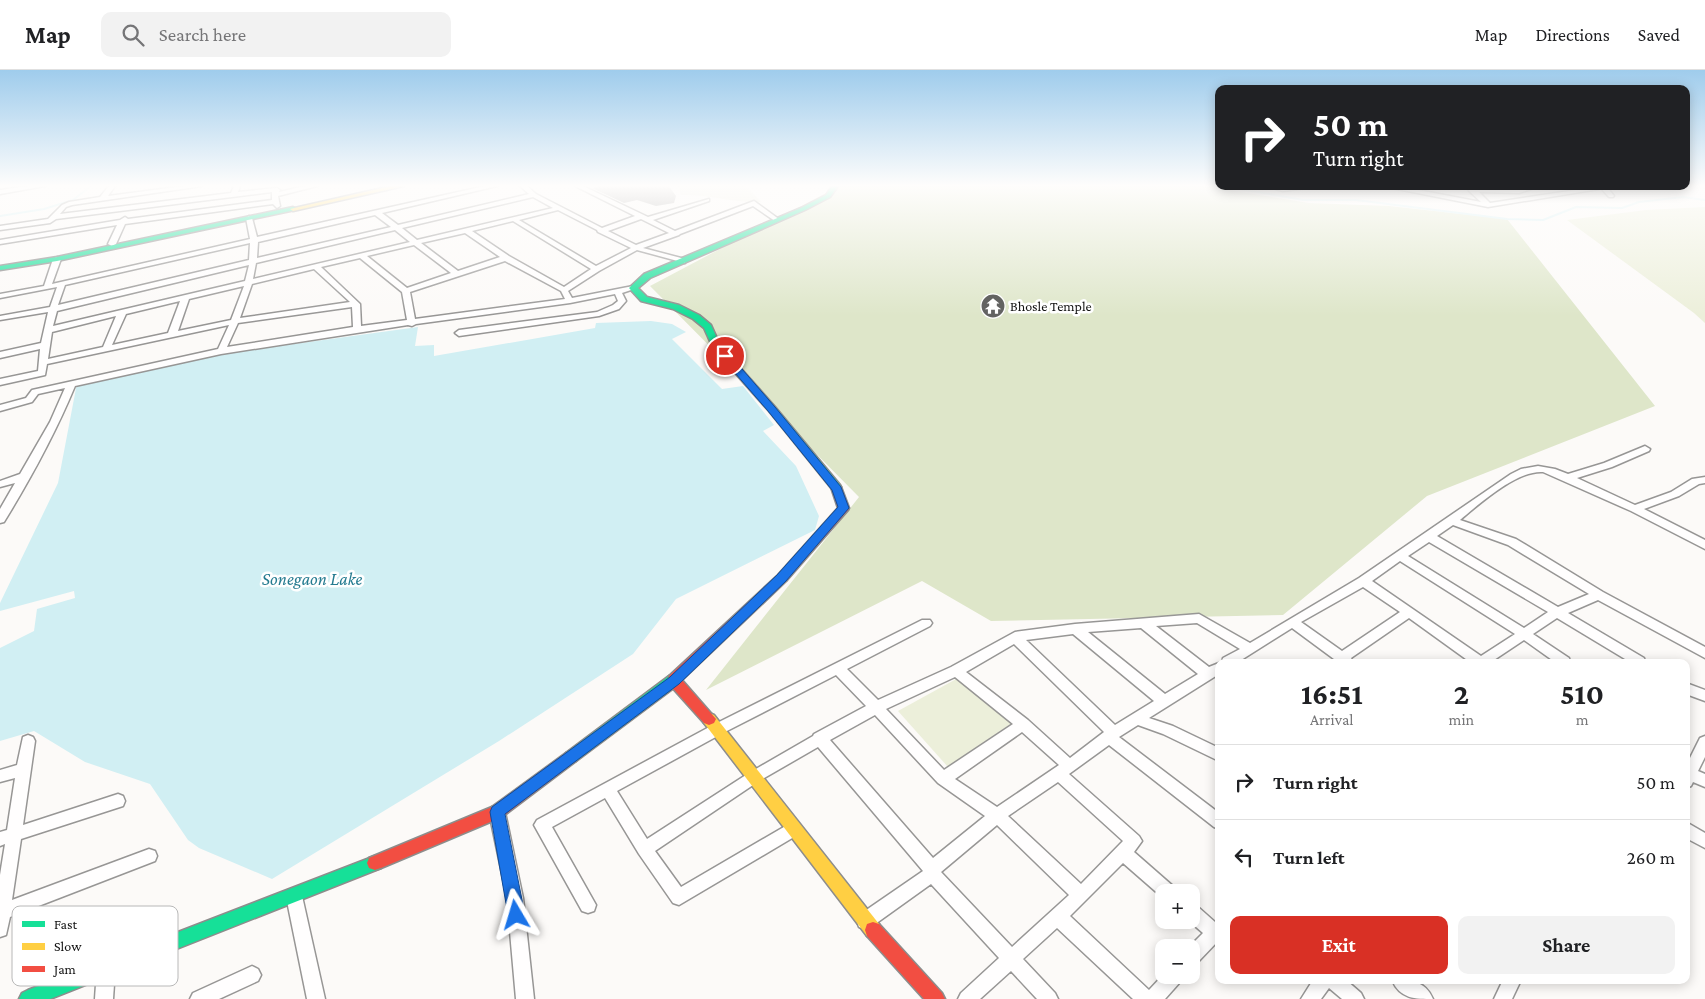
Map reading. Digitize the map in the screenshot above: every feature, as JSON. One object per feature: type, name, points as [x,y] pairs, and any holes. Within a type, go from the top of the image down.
[{"type":"street","points":[[0,242],[77,229]]},
{"type":"street","points":[[112,244],[119,229]]},
{"type":"street","points":[[0,264],[112,244],[166,229]]},
{"type":"street","points":[[0,268],[57,259],[196,229]]},
{"type":"street","points":[[221,351],[236,321],[248,282],[253,260],[254,240],[252,229]]},
{"type":"street","points":[[0,296],[62,284],[300,229]]},
{"type":"street","points":[[0,318],[53,309],[382,229]]},
{"type":"street","points":[[400,229],[457,274]]},
{"type":"street","points":[[50,330],[474,229]]},
{"type":"street","points":[[530,229],[596,269]]},
{"type":"street","points":[[597,229],[636,248],[682,261]]},
{"type":"street","points":[[600,231],[606,229]]},
{"type":"street","points":[[667,229],[678,234]]},
{"type":"street","points":[[564,290],[596,269],[636,248],[689,229]]},
{"type":"street","points":[[35,392],[221,351],[357,329],[412,324],[570,301],[633,288],[647,276],[756,229]]},
{"type":"street","points":[[467,231],[506,258],[564,290],[570,301]]},
{"type":"street","points":[[363,256],[406,291],[412,324]]},
{"type":"street","points":[[406,291],[506,258]]},
{"type":"street","points":[[47,287],[57,259]]},
{"type":"street","points":[[317,268],[356,304],[357,329]]},
{"type":"street","points":[[0,408],[29,400],[35,392],[42,373],[45,345],[50,330],[53,309],[62,284]]},
{"type":"street","points":[[178,941],[294,896],[497,812],[674,680],[782,578],[844,508],[837,489],[772,409],[716,346],[708,327],[696,316],[676,307],[644,298],[633,288]]},
{"type":"street","points":[[459,333],[599,314],[616,307],[622,301],[617,291]]},
{"type":"street","points":[[172,335],[184,298]]},
{"type":"street","points":[[44,362],[236,321],[356,304]]},
{"type":"street","points":[[106,349],[122,313]]},
{"type":"street","points":[[0,355],[45,345]]},
{"type":"street","points":[[0,382],[42,373]]},
{"type":"street","points":[[0,520],[55,422],[72,383]]},
{"type":"street","points":[[1567,478],[1608,465],[1645,449]]},
{"type":"street","points":[[1233,659],[1363,581],[1522,472],[1535,469],[1554,471],[1635,509],[1705,545]]},
{"type":"street","points":[[0,484],[26,476]]},
{"type":"street","points":[[1635,509],[1675,494],[1696,481],[1705,480]]},
{"type":"street","points":[[1452,521],[1512,542],[1598,595],[1705,653]]},
{"type":"street","points":[[1428,536],[1634,659]]},
{"type":"street","points":[[1400,556],[1523,633],[1560,659]]},
{"type":"street","points":[[1363,581],[1477,659]]},
{"type":"street","points":[[1485,659],[1557,612],[1598,595]]},
{"type":"street","points":[[1346,659],[1409,612]]},
{"type":"street","points":[[645,849],[819,738],[876,707],[956,671],[1015,638],[1075,629],[1199,618],[1250,649]]},
{"type":"street","points":[[1292,622],[1344,659]]},
{"type":"street","points":[[588,905],[542,825],[718,729],[926,623]]},
{"type":"street","points":[[865,921],[932,872],[997,815],[1111,735],[1213,671],[1143,623]]},
{"type":"street","points":[[1075,629],[1164,701]]},
{"type":"street","points":[[1015,638],[1111,735],[1215,819]]},
{"type":"street","points":[[838,669],[943,779],[997,815],[1081,895]]},
{"type":"street","points":[[956,671],[1023,724],[1134,842],[1081,895],[967,999]]},
{"type":"street","points":[[674,680],[718,729],[865,921],[936,999]]},
{"type":"street","points":[[1690,690],[1705,696]]},
{"type":"street","points":[[1136,719],[1168,730],[1215,753]]},
{"type":"street","points":[[943,779],[1023,724]]},
{"type":"street","points":[[819,738],[932,872],[1049,999]]},
{"type":"street","points":[[0,929],[7,836],[28,740]]},
{"type":"street","points":[[1690,774],[1705,742]]},
{"type":"street","points":[[0,776],[23,769]]},
{"type":"street","points":[[1690,778],[1705,782]]},
{"type":"street","points":[[608,789],[645,849],[679,897],[794,829]]},
{"type":"street","points":[[7,836],[118,801]]},
{"type":"street","points":[[497,812],[515,898],[525,999]]},
{"type":"street","points":[[1690,832],[1705,841]]},
{"type":"street","points":[[1123,853],[1159,884]]},
{"type":"street","points":[[17,906],[149,856]]},
{"type":"street","points":[[294,896],[316,999]]},
{"type":"street","points":[[1057,916],[1146,999]]},
{"type":"street","points":[[1200,918],[1215,929]]},
{"type":"street","points":[[1200,947],[1215,931]]},
{"type":"street","points":[[198,999],[252,975]]},
{"type":"street","points":[[1154,999],[1167,984]]},
{"type":"street","points":[[1310,999],[1321,984]]},
{"type":"street","points":[[1338,984],[1356,999]]},
{"type":"street","points":[[1406,984],[1424,999]]},
{"type":"street","points":[[1503,999],[1509,984]]},
{"type":"street","points":[[28,999],[62,986]]},
{"type":"street","points":[[104,999],[105,986]]},
{"type":"green space","points":[[757,229],[1515,229],[1655,406],[1427,496],[1283,615],[991,621],[922,581],[706,690],[859,497],[650,286]]},
{"type":"green space","points":[[1580,229],[1705,229],[1705,323]]},
{"type":"green space","points":[[958,678],[1012,723],[948,767],[898,711]]},
{"type":"water","name":"Sonegaon Lake","points":[[651,321],[672,324],[686,332],[672,339],[722,389],[743,386],[774,425],[763,431],[796,466],[819,516],[815,530],[676,599],[633,654],[499,741],[272,879],[199,848],[188,840],[150,784],[85,762],[34,731],[0,741],[0,648],[34,631],[37,609],[75,598],[74,591],[0,611],[0,603],[58,483],[77,383],[207,356],[418,327],[415,346],[434,345],[434,356],[595,328],[596,323]]},
{"type":"traffic: fast","points":[[0,268],[57,259],[197,229]]},
{"type":"traffic: fast","points":[[756,229],[647,276],[633,288],[644,299],[676,307],[696,317],[708,327],[716,346],[772,409],[836,487]]},
{"type":"traffic: fast","points":[[571,757],[674,680]]},
{"type":"traffic: fast","points":[[178,940],[375,863]]},
{"type":"traffic: fast","points":[[28,999],[61,986]]},
{"type":"traffic: slow","points":[[709,719],[873,930]]},
{"type":"traffic: jam","points":[[709,719],[674,680],[782,578],[844,508],[836,487]]},
{"type":"traffic: jam","points":[[375,863],[497,812],[571,757]]},
{"type":"traffic: jam","points":[[873,930],[936,999]]},
{"type":"place","name":"Bhosle Temple","points":[[993,306]]},
{"type":"route","points":[[516,915],[515,898],[497,812],[674,680],[782,578],[844,508],[837,489],[772,409],[725,356]]}]
